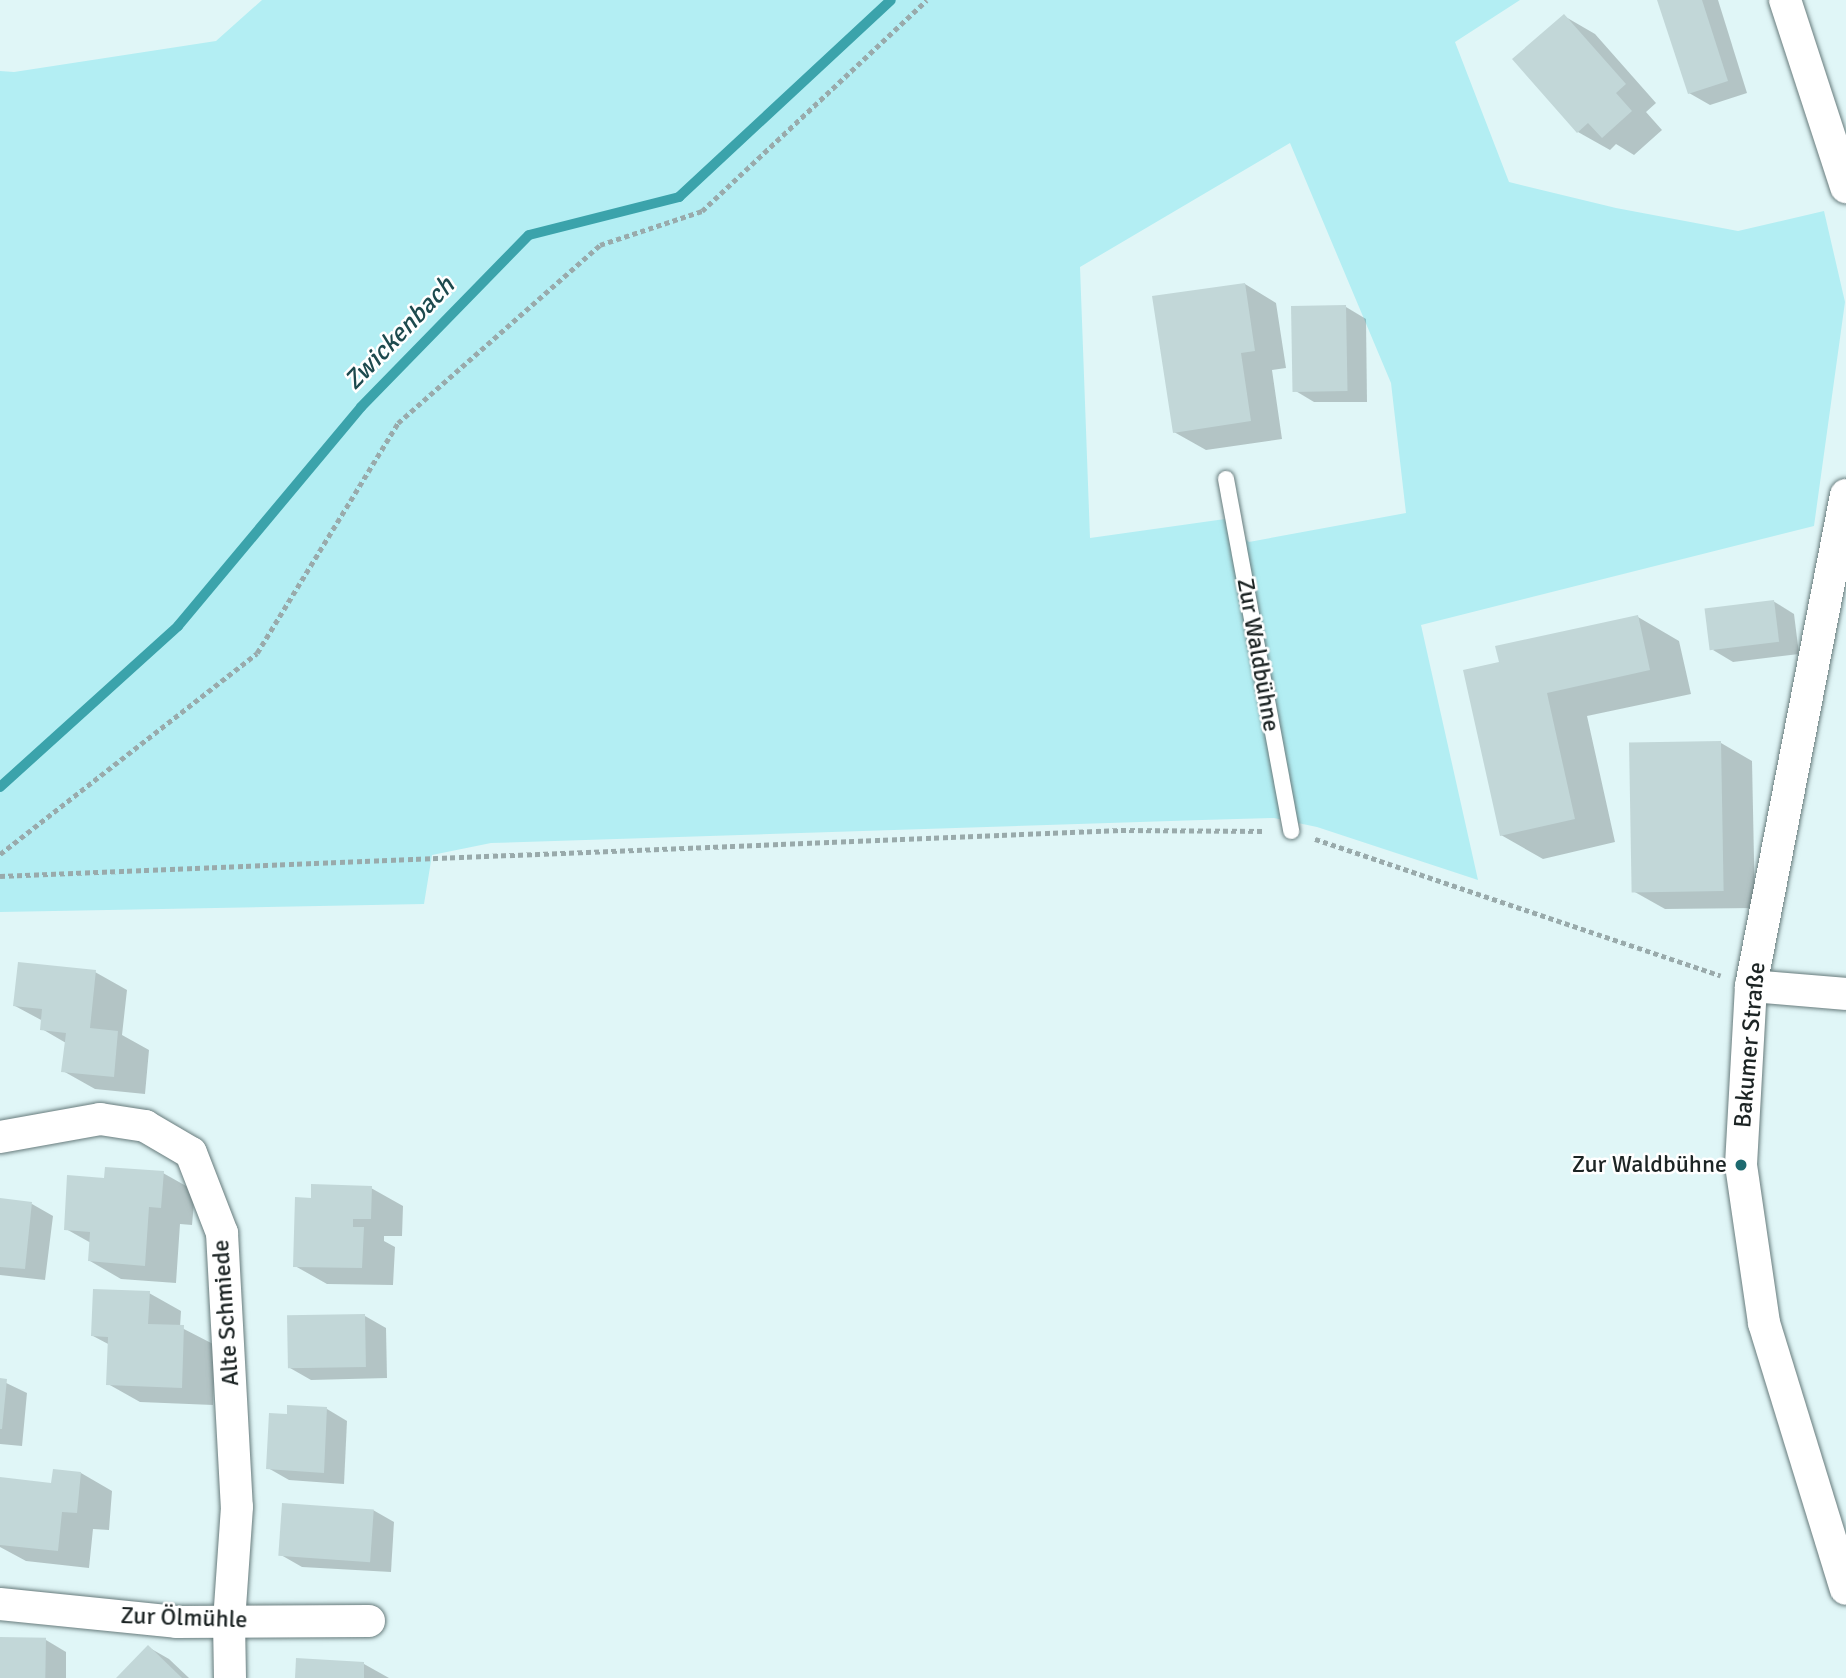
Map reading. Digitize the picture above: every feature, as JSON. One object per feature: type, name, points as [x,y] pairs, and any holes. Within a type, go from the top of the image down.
[{"type":"street","points":[[1785,0],[1846,187]]},
{"type":"street","name":"Bakumer Straße","points":[[1846,495],[1751,986],[1741,1165],[1764,1323],[1846,1589]]},
{"type":"street","points":[[1751,986],[1846,994]]},
{"type":"street","name":"Alte Schmiede","points":[[0,1136],[100,1119],[145,1126],[191,1153],[222,1233],[237,1507],[229,1621],[230,1678]]},
{"type":"street","name":"Zur Ölmühle","points":[[0,1604],[176,1622],[369,1621]]},
{"type":"lane","name":"Zur Waldbühne","points":[[1226,479],[1291,831]]},
{"type":"path","points":[[0,854],[257,653],[398,423],[600,245],[702,211],[927,0]]},
{"type":"path","points":[[0,876],[1121,830],[1291,831],[1751,986]]},
{"type":"shaded area","points":[[262,0],[1520,0],[1455,42],[1509,182],[1616,208],[1738,231],[1824,211],[1845,302],[1814,526],[1421,625],[1478,880],[1317,827],[1274,818],[491,843],[432,855],[424,904],[0,912],[0,71],[14,72],[216,41]],"holes":[[[1290,143],[1391,383],[1406,513],[1249,542],[1225,519],[1090,538],[1080,267]]]},
{"type":"building","points":[[1657,0],[1702,0],[1728,81],[1688,94]]},
{"type":"building","points":[[1564,14],[1626,84],[1616,93],[1632,111],[1602,138],[1588,123],[1577,133],[1512,59]]},
{"type":"building","points":[[1245,283],[1255,351],[1241,353],[1251,421],[1173,433],[1152,296]]},
{"type":"building","points":[[1346,305],[1348,391],[1293,392],[1291,306]]},
{"type":"building","points":[[1774,600],[1779,642],[1710,650],[1705,609]]},
{"type":"building","points":[[1638,615],[1650,670],[1547,693],[1575,819],[1500,836],[1463,670],[1499,662],[1495,646]]},
{"type":"building","points":[[1721,741],[1724,891],[1632,893],[1629,743]]},
{"type":"building","points":[[18,962],[96,970],[90,1028],[118,1031],[114,1077],[61,1072],[66,1033],[40,1030],[42,1009],[13,1006]]},
{"type":"building","points":[[105,1167],[164,1171],[161,1208],[149,1207],[145,1266],[88,1261],[90,1232],[64,1230],[67,1175],[104,1178]]},
{"type":"building","points":[[311,1184],[372,1186],[371,1219],[353,1219],[353,1227],[364,1227],[362,1268],[293,1267],[295,1197],[311,1198]]},
{"type":"building","points":[[0,1198],[32,1202],[25,1269],[0,1267]]},
{"type":"building","points":[[93,1289],[150,1291],[148,1324],[184,1325],[182,1388],[106,1385],[108,1337],[91,1336]]},
{"type":"building","points":[[365,1314],[366,1367],[288,1368],[287,1315]]},
{"type":"building","points":[[0,1378],[7,1379],[2,1429],[0,1429]]},
{"type":"building","points":[[287,1405],[327,1407],[324,1473],[266,1469],[269,1413],[287,1414]]},
{"type":"building","points":[[53,1469],[81,1472],[77,1513],[62,1512],[58,1551],[0,1545],[0,1477],[51,1483]]},
{"type":"building","points":[[282,1503],[374,1509],[370,1562],[278,1556]]},
{"type":"building","points":[[0,1637],[46,1638],[45,1678],[0,1678]]},
{"type":"building","points":[[148,1645],[182,1678],[116,1678]]},
{"type":"building","points":[[296,1658],[364,1662],[364,1678],[295,1678]]},
{"type":"waterway","name":"Zwickenbach","points":[[0,787],[178,626],[361,407],[529,235],[679,197],[891,0]]},
{"type":"place","name":"Zur Waldbühne","points":[[1741,1165]]}]
